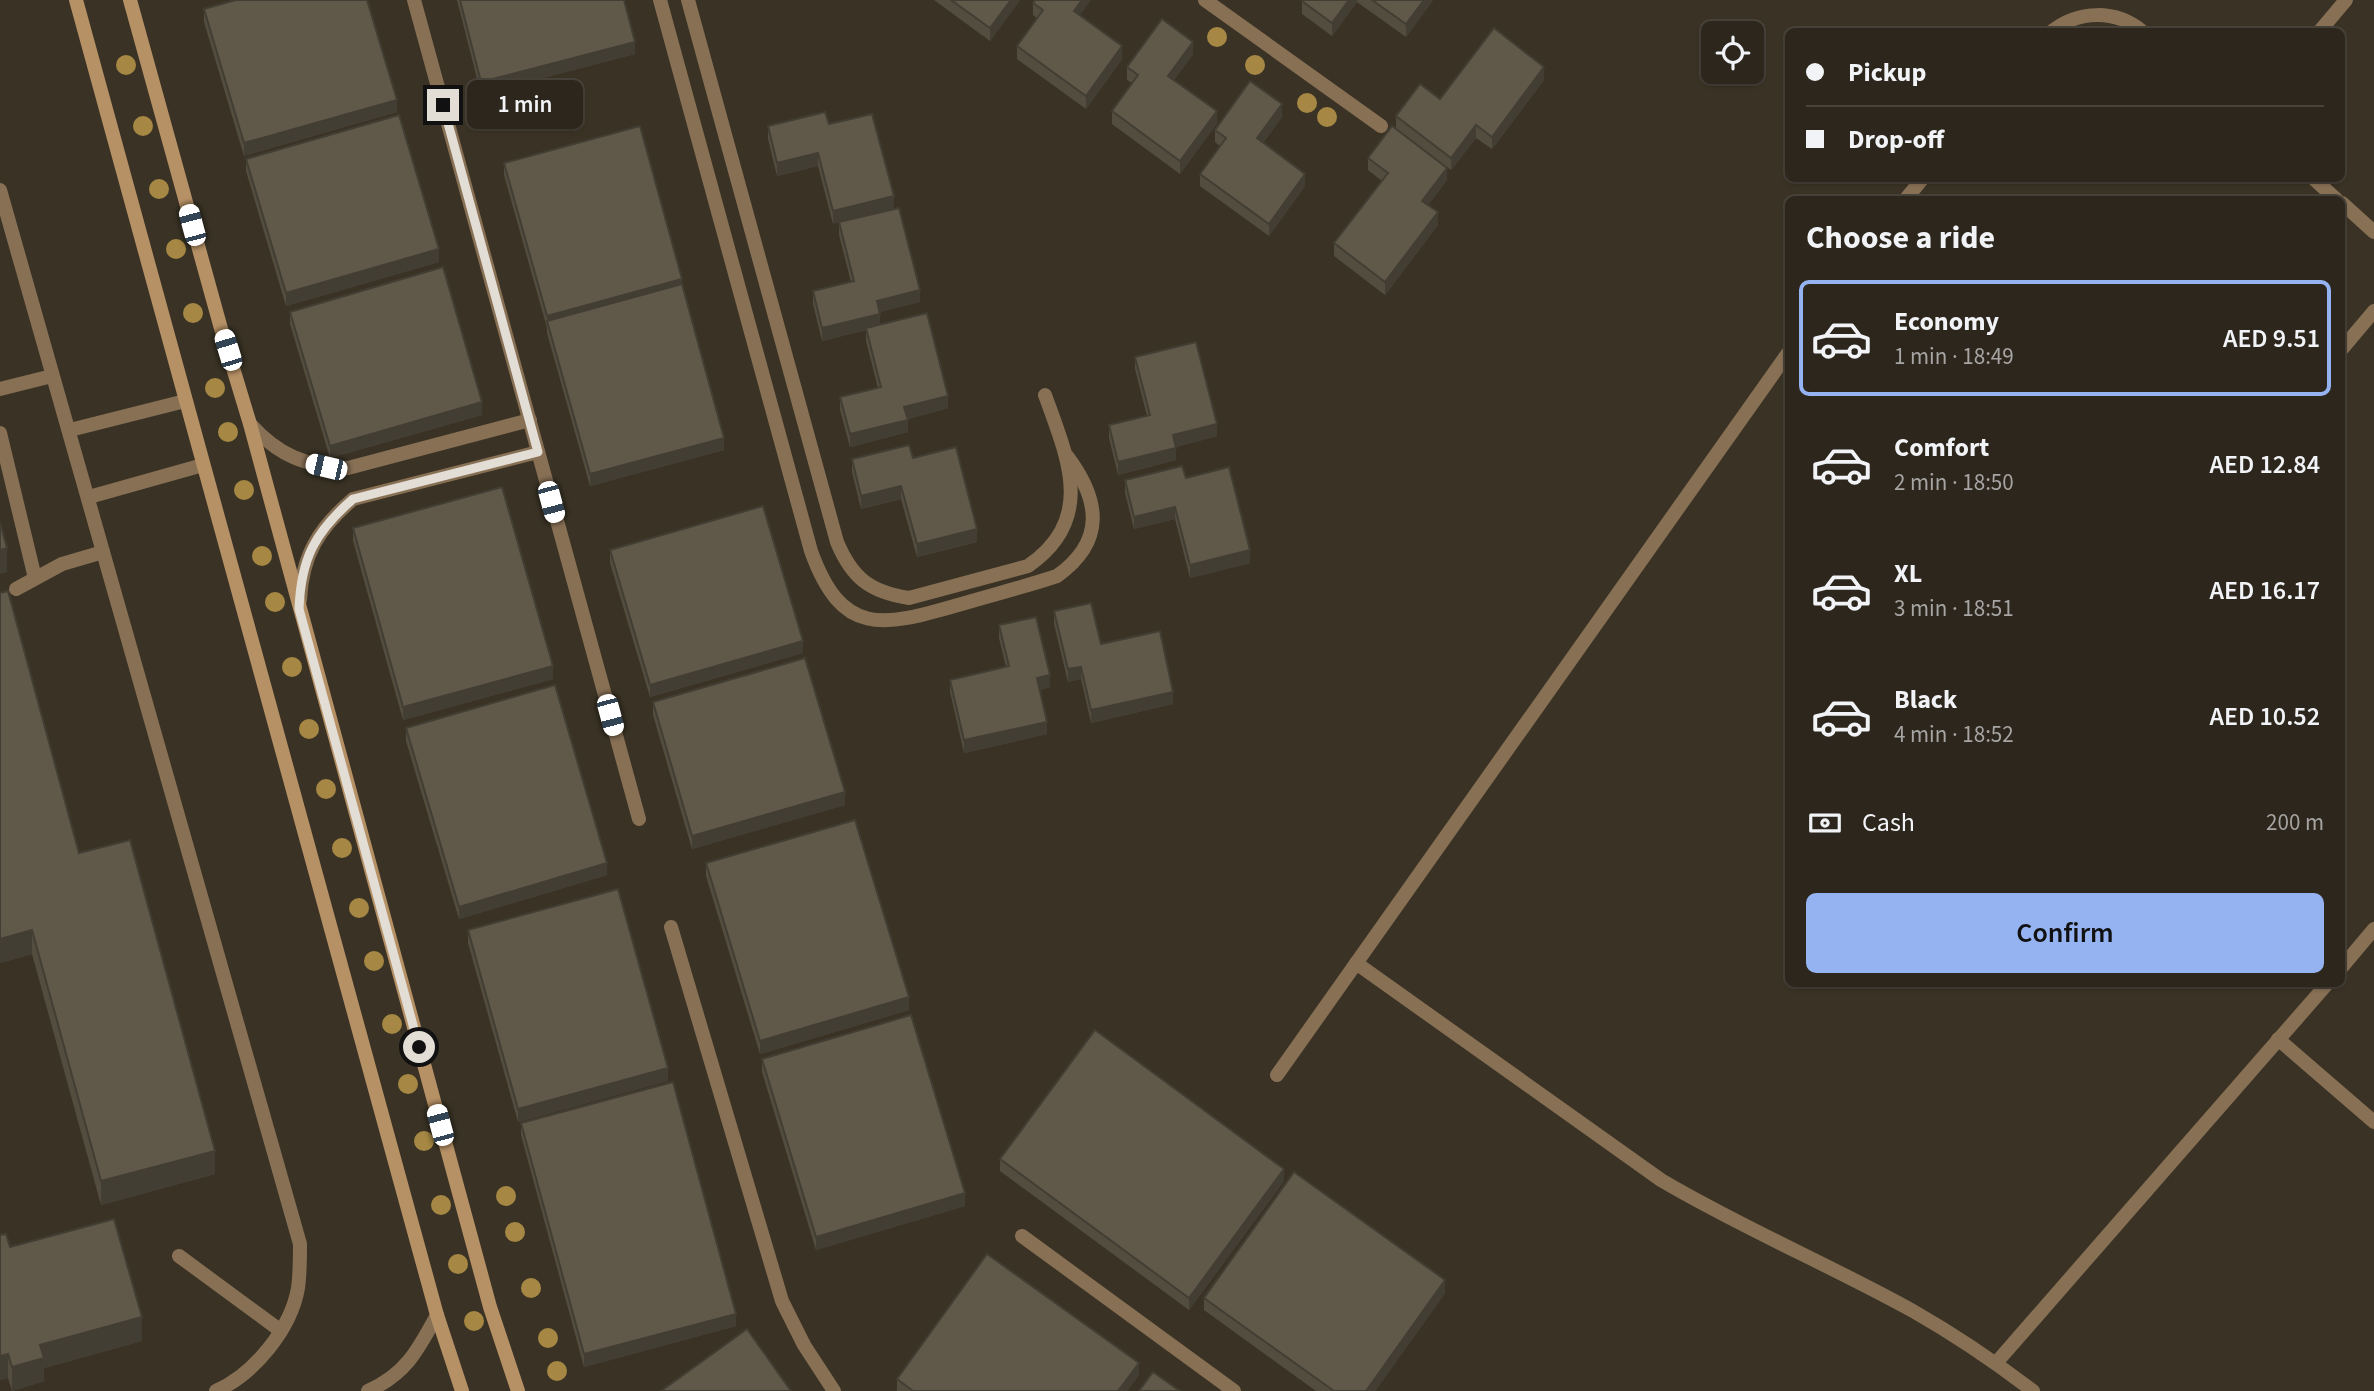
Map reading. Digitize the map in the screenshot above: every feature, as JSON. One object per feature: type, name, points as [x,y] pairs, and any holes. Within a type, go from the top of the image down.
[{"type":"street","points":[[76,0],[437,1315],[461,1391]]},
{"type":"street","points":[[130,0],[220,326],[250,424],[487,1293],[518,1391]]},
{"type":"street","points":[[414,0],[639,819]]},
{"type":"street","points":[[660,0],[811,551],[823,582],[831,594],[865,619],[889,621],[914,617],[1057,576],[1071,565],[1082,552],[1089,536],[1093,519],[1092,502],[1087,486],[1067,456],[1045,395]]},
{"type":"street","points":[[688,0],[836,542],[844,560],[856,575],[889,595],[909,597],[1028,566],[1054,544],[1069,514],[1071,501],[1067,456]]},
{"type":"street","points":[[1205,0],[1381,126]]},
{"type":"street","points":[[2322,28],[2346,0]]},
{"type":"street","points":[[2056,28],[2078,17],[2098,14],[2118,17],[2136,28]]},
{"type":"street","points":[[1908,196],[1920,182]]},
{"type":"street","points":[[2317,182],[2333,196]]},
{"type":"street","points":[[0,190],[300,1244],[298,1290],[281,1331],[259,1361],[230,1385],[216,1391]]},
{"type":"street","points":[[2345,206],[2374,232]]},
{"type":"street","points":[[2345,345],[2374,311]]},
{"type":"street","points":[[1277,1075],[1785,357]]},
{"type":"street","points":[[0,389],[52,376]]},
{"type":"street","points":[[70,430],[185,401]]},
{"type":"street","points":[[250,424],[266,441],[304,462],[348,468],[530,420]]},
{"type":"street","points":[[0,433],[35,578]]},
{"type":"street","points":[[299,609],[303,571],[318,535],[333,516],[353,499],[538,452]]},
{"type":"street","points":[[89,497],[203,466]]},
{"type":"street","points":[[16,589],[62,564],[103,552]]},
{"type":"street","points":[[671,927],[782,1301],[804,1345],[834,1391]]},
{"type":"street","points":[[2345,963],[2374,929]]},
{"type":"street","points":[[1356,963],[1661,1180],[1706,1207],[1911,1310],[1996,1363],[2033,1391]]},
{"type":"street","points":[[1996,1363],[2324,987]]},
{"type":"street","points":[[2278,1039],[2374,1122]]},
{"type":"street","points":[[1023,1236],[1234,1391]]},
{"type":"street","points":[[179,1256],[281,1331]]},
{"type":"street","points":[[368,1391],[387,1382],[405,1366],[437,1315]]},
{"type":"building","points":[[236,0],[367,0],[397,100],[244,143],[204,9]]},
{"type":"building","points":[[460,0],[624,0],[635,42],[481,82]]},
{"type":"building","points":[[951,0],[1011,0],[990,28]]},
{"type":"building","points":[[1035,0],[1082,0],[1074,11],[1122,46],[1086,96],[1017,46],[1043,10],[1033,3]]},
{"type":"building","points":[[1302,0],[1349,0],[1332,23]]},
{"type":"building","points":[[1372,0],[1424,0],[1406,24]]},
{"type":"building","points":[[1162,19],[1193,42],[1168,76],[1217,111],[1180,161],[1112,111],[1138,75],[1127,67]]},
{"type":"building","points":[[1494,28],[1544,67],[1492,137],[1476,125],[1451,158],[1396,116],[1420,84],[1440,99]]},
{"type":"building","points":[[1250,81],[1282,104],[1257,138],[1305,174],[1269,224],[1200,174],[1226,138],[1215,130]]},
{"type":"building","points":[[825,112],[829,124],[872,114],[894,196],[833,211],[818,153],[777,163],[768,126]]},
{"type":"building","points":[[399,115],[439,249],[286,293],[246,159]]},
{"type":"building","points":[[640,126],[682,279],[547,316],[504,163]]},
{"type":"building","points":[[1392,126],[1447,168],[1422,201],[1438,212],[1385,282],[1334,243],[1388,173],[1368,158]]},
{"type":"building","points":[[899,208],[920,290],[877,301],[880,314],[822,328],[813,291],[854,281],[839,222]]},
{"type":"building","points":[[443,267],[482,402],[330,446],[290,312]]},
{"type":"building","points":[[682,284],[724,438],[590,474],[547,321]]},
{"type":"building","points":[[927,313],[948,396],[904,407],[908,420],[850,434],[840,397],[881,387],[866,328]]},
{"type":"building","points":[[1196,342],[1217,424],[1173,435],[1176,448],[1118,462],[1109,425],[1150,415],[1135,357]]},
{"type":"building","points":[[909,445],[913,458],[956,447],[977,529],[917,544],[901,486],[861,496],[852,459]]},
{"type":"building","points":[[1182,466],[1186,478],[1229,467],[1250,550],[1190,565],[1175,507],[1134,517],[1125,480]]},
{"type":"building","points":[[502,487],[553,666],[403,707],[353,528]]},
{"type":"building","points":[[763,506],[803,641],[650,685],[610,550]]},
{"type":"building","points":[[0,523],[7,548],[0,550]]},
{"type":"building","points":[[8,591],[79,853],[130,840],[215,1151],[101,1181],[32,930],[0,939],[0,593]]},
{"type":"building","points":[[1091,603],[1101,644],[1160,631],[1173,692],[1091,710],[1081,667],[1068,669],[1054,611]]},
{"type":"building","points":[[1036,617],[1050,675],[1037,678],[1047,722],[964,740],[950,680],[1009,666],[999,625]]},
{"type":"building","points":[[805,658],[845,792],[692,836],[653,702]]},
{"type":"building","points":[[555,685],[607,863],[459,907],[406,728]]},
{"type":"building","points":[[855,820],[909,997],[760,1041],[706,863]]},
{"type":"building","points":[[618,889],[668,1068],[518,1109],[468,930]]},
{"type":"building","points":[[911,1015],[965,1193],[816,1237],[762,1059]]},
{"type":"building","points":[[1095,1030],[1284,1169],[1189,1298],[1000,1159]]},
{"type":"building","points":[[673,1082],[736,1314],[584,1354],[521,1123]]},
{"type":"building","points":[[1294,1172],[1445,1280],[1366,1391],[1334,1391],[1204,1298]]},
{"type":"building","points":[[114,1219],[142,1317],[40,1345],[44,1358],[12,1367],[8,1354],[0,1356],[0,1235],[6,1234],[10,1247]]},
{"type":"building","points":[[987,1254],[1139,1363],[1118,1391],[913,1391],[897,1379]]},
{"type":"building","points":[[747,1329],[791,1391],[661,1391]]},
{"type":"building","points":[[1153,1372],[1180,1391],[1139,1391]]},
{"type":"route","points":[[419,1047],[299,609],[300,583],[307,558],[318,535],[333,516],[353,499],[538,452],[443,105]]}]
